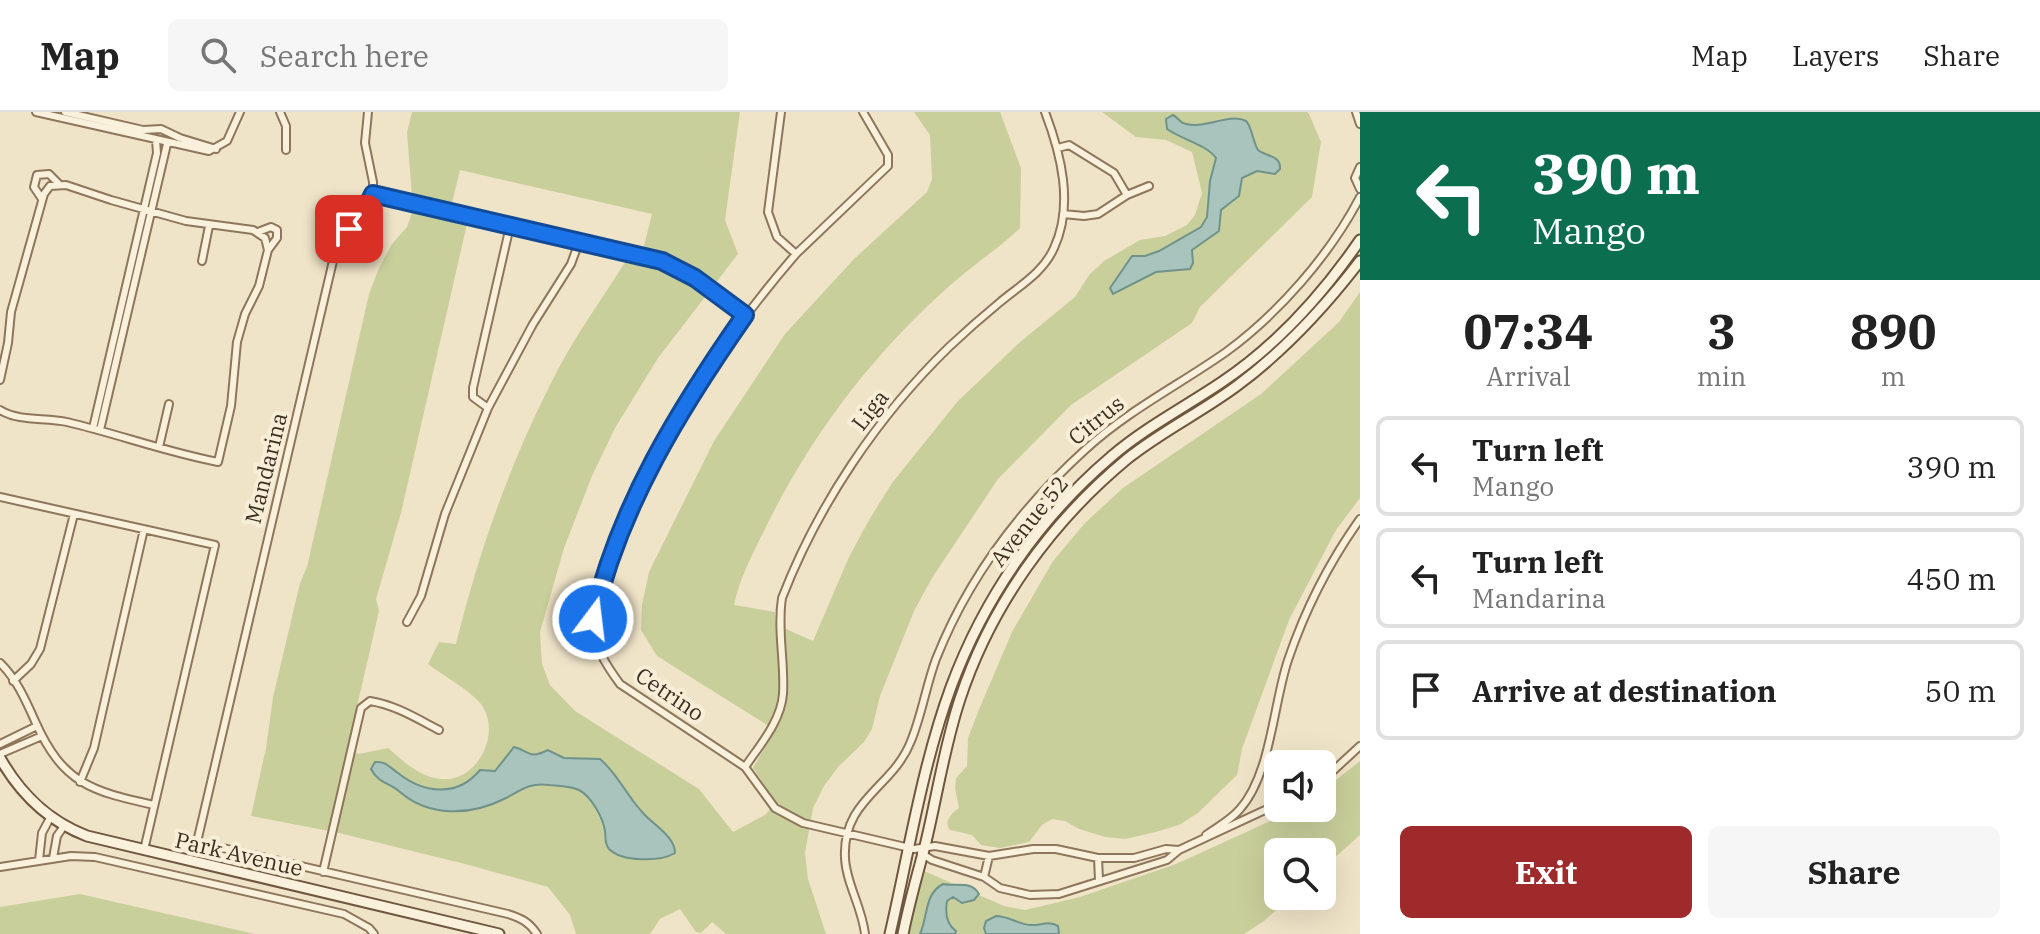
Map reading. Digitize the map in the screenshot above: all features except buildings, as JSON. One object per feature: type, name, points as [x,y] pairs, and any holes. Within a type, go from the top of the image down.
[{"type":"main road","name":"Avenue 52","points":[[903,934],[934,745],[951,689],[995,594],[1032,540],[1072,493],[1112,456],[1155,424],[1223,381],[1287,328],[1330,282],[1360,240]]},
{"type":"main road","name":"Avenue 52","points":[[890,934],[966,682],[995,619],[1036,555],[1072,511],[1127,459],[1237,386],[1288,344],[1313,319],[1360,261]]},
{"type":"main road","name":"Park Avenue","points":[[0,756],[14,783],[50,818],[87,836],[499,934]]},
{"type":"street","points":[[36,112],[209,151],[227,141],[240,112]]},
{"type":"street","points":[[65,112],[143,130],[161,129],[216,149]]},
{"type":"street","points":[[280,112],[286,126],[286,150]]},
{"type":"street","points":[[368,112],[365,143],[373,194],[662,261],[695,278],[745,315]]},
{"type":"street","points":[[781,112],[768,212],[777,237],[796,254]]},
{"type":"street","name":"Cetrino","points":[[863,112],[888,155],[888,166],[796,254],[745,315],[705,372],[662,442],[618,538],[593,619],[597,646],[620,684],[745,767],[765,796],[787,816],[803,823],[918,849]]},
{"type":"street","name":"Liga","points":[[745,767],[775,721],[783,695],[782,598],[829,502],[871,437],[928,369],[1040,270],[1055,246],[1063,214],[1063,180],[1058,148],[1045,112]]},
{"type":"street","points":[[1356,112],[1360,124]]},
{"type":"street","points":[[96,429],[168,132]]},
{"type":"street","points":[[147,210],[157,153],[156,140]]},
{"type":"street","points":[[1058,148],[1069,145],[1114,173],[1127,195]]},
{"type":"street","points":[[1360,167],[1355,183],[1360,189]]},
{"type":"street","points":[[0,410],[20,418],[62,421],[96,429],[170,453],[218,462],[231,406],[237,342],[245,314],[259,286],[268,247],[277,238],[277,230],[271,227],[258,232],[232,226],[209,226],[59,184],[49,174],[37,175],[34,187],[42,199]]},
{"type":"street","points":[[0,380],[11,312],[42,199],[46,190],[59,184]]},
{"type":"street","points":[[1063,214],[1098,214],[1127,195],[1149,186]]},
{"type":"street","name":"Mandarina","points":[[323,872],[197,842],[333,261],[344,236],[366,209],[373,194]]},
{"type":"street","name":"Citrus","points":[[865,934],[858,900],[846,866],[849,833],[858,807],[893,772],[911,741],[937,657],[954,619],[981,573],[1014,525],[1062,472],[1115,424],[1227,351],[1266,319],[1297,286],[1360,197]]},
{"type":"street","points":[[202,261],[209,226]]},
{"type":"street","points":[[488,408],[473,397],[473,388],[510,226]]},
{"type":"street","points":[[258,232],[268,247]]},
{"type":"street","points":[[407,622],[421,596],[445,514],[488,408],[533,324],[571,264],[579,242]]},
{"type":"street","points":[[159,447],[169,404]]},
{"type":"street","points":[[0,510],[1,498],[215,545],[144,850]]},
{"type":"street","points":[[13,681],[31,664],[43,641],[74,514]]},
{"type":"street","points":[[1189,846],[1240,809],[1256,784],[1265,759],[1278,693],[1289,657],[1308,609],[1360,519]]},
{"type":"street","points":[[80,782],[94,748],[144,529]]},
{"type":"street","points":[[0,663],[53,755],[80,782],[102,792],[154,805]]},
{"type":"street","points":[[439,730],[398,708],[379,702],[370,701],[361,708],[323,872],[508,914],[531,925],[537,934]]},
{"type":"street","points":[[0,744],[37,726]]},
{"type":"street","points":[[0,756],[42,736]]},
{"type":"street","points":[[1336,768],[1360,746]]},
{"type":"street","points":[[918,849],[932,860],[984,877],[1000,888],[1030,895],[1059,894],[1167,860],[1179,850],[1264,811]]},
{"type":"street","points":[[39,860],[42,833],[50,818]]},
{"type":"street","points":[[53,858],[57,836],[64,826]]},
{"type":"street","points":[[918,849],[935,846],[989,856],[1056,849],[1098,858],[1134,858],[1166,849],[1179,850]]},
{"type":"street","points":[[959,868],[962,852]]},
{"type":"street","points":[[984,877],[989,856]]},
{"type":"street","points":[[0,867],[53,858],[95,857],[344,914],[374,934]]},
{"type":"street","points":[[1098,858],[1099,880]]},
{"type":"green space","points":[[412,112],[740,112],[725,220],[738,254],[658,358],[615,428],[564,548],[540,632],[542,664],[550,685],[575,711],[699,789],[733,832],[765,815],[776,802],[753,768],[775,730],[657,656],[641,630],[642,605],[649,572],[714,441],[785,334],[854,259],[927,192],[932,179],[930,135],[914,112],[1000,112],[1021,168],[1020,228],[925,308],[872,365],[825,426],[784,492],[761,537],[743,575],[734,605],[775,612],[775,624],[813,641],[849,557],[869,520],[892,483],[958,401],[1019,343],[1075,297],[1089,275],[1104,261],[1140,240],[1165,236],[1187,225],[1195,215],[1202,193],[1192,152],[1166,140],[1136,137],[1102,112],[1307,112],[1321,142],[1312,197],[1200,307],[1192,323],[1071,405],[998,479],[932,578],[914,611],[880,696],[872,729],[824,786],[813,808],[805,853],[808,879],[826,934],[726,934],[712,922],[701,933],[696,932],[680,909],[660,919],[650,934],[576,934],[570,915],[548,887],[339,833],[251,816],[273,697],[300,583],[307,567],[369,294],[379,268],[392,244],[407,227],[413,209],[407,133]],"holes":[[[460,170],[652,214],[640,262],[627,259],[567,353],[535,416],[496,512],[456,644],[439,642],[428,664],[466,690],[483,707],[489,733],[480,758],[461,776],[448,779],[422,773],[388,748],[359,754],[347,750],[379,611],[376,599],[401,513],[467,224],[448,219]]]},
{"type":"green space","points":[[1360,292],[1360,498],[1336,530],[1289,620],[1242,749],[1237,775],[1198,813],[1179,825],[1125,839],[1105,837],[1052,819],[1042,825],[1029,842],[1000,848],[981,845],[972,835],[950,830],[948,820],[959,808],[956,778],[967,766],[968,738],[1012,632],[1053,561],[1085,523],[1123,488],[1261,394],[1339,322]]},
{"type":"green space","points":[[1360,761],[1360,835],[1336,856],[1336,838],[1264,838],[1264,910],[1276,910],[1244,934],[908,934],[922,870],[1004,906],[1025,910],[1080,897],[1176,864],[1268,822],[1336,822],[1336,780]]},
{"type":"green space","points":[[80,894],[255,934],[0,934],[0,907]]},
{"type":"water","points":[[1173,115],[1190,125],[1232,119],[1246,121],[1258,150],[1276,159],[1280,169],[1275,174],[1257,171],[1242,178],[1239,196],[1221,210],[1219,231],[1192,250],[1190,269],[1156,272],[1113,294],[1110,288],[1132,256],[1159,251],[1201,227],[1207,217],[1210,181],[1216,158],[1207,149],[1167,129],[1166,119]]},
{"type":"water","points":[[514,747],[533,754],[548,750],[564,758],[600,759],[638,808],[668,837],[675,853],[641,859],[615,853],[606,845],[604,826],[596,808],[584,793],[572,788],[542,784],[477,809],[437,810],[411,800],[381,780],[371,769],[375,762],[382,762],[408,780],[440,790],[462,785],[480,770],[495,771]]},
{"type":"water","points":[[943,884],[968,885],[979,894],[974,900],[962,903],[953,897],[947,901],[947,918],[955,934],[920,934],[929,900]]},
{"type":"water","points":[[996,916],[1030,925],[1054,924],[1058,926],[1059,934],[986,934],[986,921]]},
{"type":"route","points":[[349,229],[366,209],[373,194],[662,261],[695,278],[745,315],[662,442],[638,490],[609,561],[593,619]]}]
